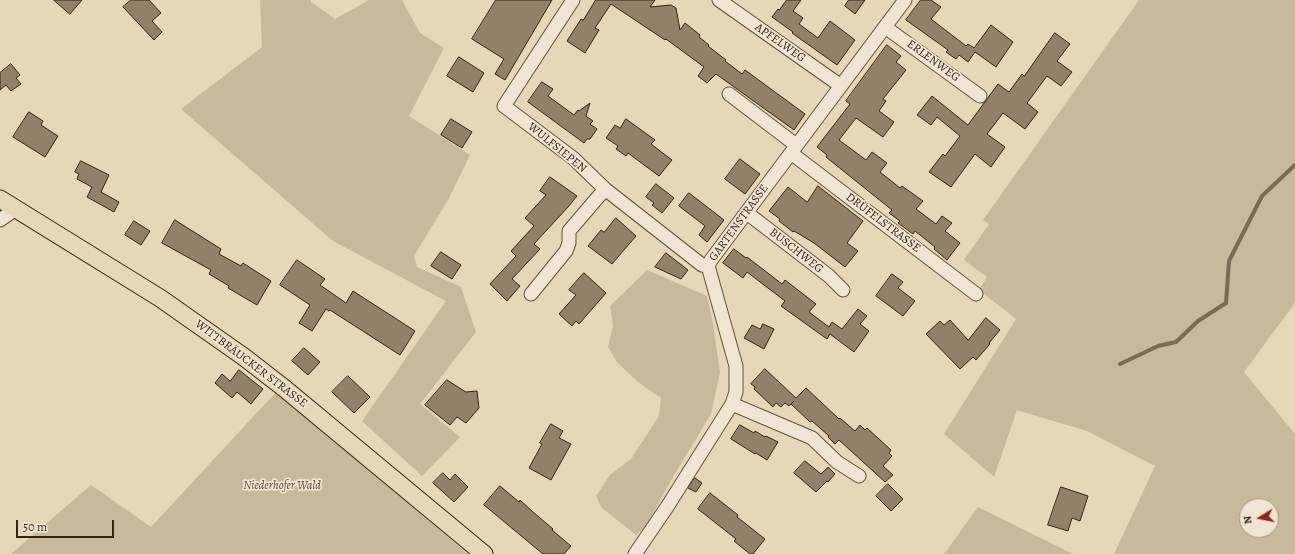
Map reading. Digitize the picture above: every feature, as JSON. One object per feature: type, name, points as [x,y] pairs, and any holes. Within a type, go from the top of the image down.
[{"type":"main road","name":"WITTBRÄUCKER STRASSE","points":[[0,199],[160,298],[244,357],[284,388],[484,554]]},
{"type":"street","name":"WULFSIEPEN","points":[[573,0],[504,106],[572,158],[604,189],[702,265],[708,266]]},
{"type":"street","name":"APFELWEG","points":[[719,0],[841,86]]},
{"type":"street","name":"GARTENSTRASSE","points":[[635,554],[667,507],[732,404],[736,392],[736,366],[708,266],[905,0]]},
{"type":"street","name":"ERLENWEG","points":[[885,27],[980,96]]},
{"type":"street","name":"DRÜFELSTRASSE","points":[[729,94],[794,149],[976,294]]},
{"type":"street","points":[[532,294],[566,250],[569,243],[569,231],[604,189]]},
{"type":"street","points":[[0,220],[16,208]]},
{"type":"street","name":"BUSCHWEG","points":[[747,213],[828,276],[843,290]]},
{"type":"street","points":[[732,404],[812,438],[837,462],[859,476]]},
{"type":"green space","points":[[260,0],[311,0],[311,2],[335,19],[369,0],[402,0],[420,33],[444,48],[409,116],[470,155],[448,200],[414,256],[417,267],[461,287],[476,332],[420,404],[460,437],[422,476],[362,421],[446,301],[333,241],[181,109],[262,47]]},
{"type":"green space","points":[[1139,0],[1295,0],[1295,303],[1244,372],[1295,434],[1295,554],[1114,554],[1155,466],[1087,431],[1017,410],[994,477],[944,434],[1016,319],[979,290],[987,277],[964,260],[989,224],[983,220]]},
{"type":"green space","points":[[647,270],[707,296],[720,372],[711,414],[670,482],[647,525],[636,535],[602,508],[596,496],[610,475],[631,459],[659,416],[661,398],[638,382],[617,362],[608,347],[613,326],[610,306]]},
{"type":"green space","name":"Niederhofer Wald","points":[[276,392],[468,554],[11,554],[91,485],[151,527]]},
{"type":"green space","points":[[978,507],[1073,554],[944,554]]},
{"type":"building","points":[[54,0],[82,0],[70,14]]},
{"type":"building","points":[[131,0],[149,0],[161,13],[152,21],[162,32],[154,40],[123,7]]},
{"type":"building","points":[[496,0],[552,0],[505,80],[495,74],[504,59],[472,39]]},
{"type":"building","points":[[596,0],[655,0],[650,7],[671,5],[676,8],[680,30],[685,23],[700,35],[699,37],[709,45],[708,46],[742,74],[745,70],[805,114],[794,130],[716,74],[707,83],[698,76],[704,67],[666,39],[665,40],[611,4],[595,28],[599,30],[585,53],[567,41],[581,19],[583,20]]},
{"type":"building","points":[[787,0],[801,0],[793,11],[803,18],[799,24],[818,38],[830,21],[855,40],[837,65],[772,17]]},
{"type":"building","points":[[849,0],[865,0],[855,14],[845,6]]},
{"type":"building","points":[[921,0],[931,0],[941,7],[931,19],[966,46],[968,44],[974,48],[991,25],[1013,42],[996,67],[975,52],[968,62],[959,55],[956,59],[946,52],[948,50],[906,20]]},
{"type":"building","points":[[1055,33],[1070,44],[1057,61],[1072,72],[1061,86],[1047,76],[1027,103],[1038,112],[1025,129],[1003,113],[987,134],[1005,147],[991,167],[975,154],[951,187],[929,172],[943,154],[945,156],[960,136],[937,117],[931,125],[917,115],[932,96],[968,125],[998,84],[1009,92],[1022,74],[1024,76]]},
{"type":"building","points":[[887,45],[901,56],[896,62],[906,70],[883,99],[886,101],[879,111],[894,122],[883,137],[856,118],[839,140],[866,160],[872,152],[887,163],[880,172],[900,188],[902,186],[923,201],[916,209],[936,224],[942,216],[952,223],[945,231],[960,243],[947,260],[934,249],[935,247],[915,231],[913,234],[898,223],[900,221],[889,213],[892,210],[826,157],[827,155],[817,147],[850,104],[846,101]]},
{"type":"building","points":[[459,57],[484,73],[473,92],[447,76]]},
{"type":"building","points":[[11,64],[20,75],[16,78],[21,84],[11,91],[6,85],[0,90],[0,73]]},
{"type":"building","points":[[542,82],[553,89],[548,96],[574,115],[578,110],[579,111],[590,103],[586,116],[593,121],[590,124],[597,129],[590,139],[587,139],[584,143],[528,102]]},
{"type":"building","points":[[29,112],[43,121],[41,125],[58,136],[45,157],[13,137]]},
{"type":"building","points":[[451,119],[472,132],[462,148],[441,135]]},
{"type":"building","points":[[626,119],[655,140],[651,144],[672,160],[659,176],[628,153],[626,156],[616,149],[618,146],[606,138],[615,125],[620,128]]},
{"type":"building","points":[[740,159],[760,174],[745,194],[725,179]]},
{"type":"building","points":[[81,161],[109,175],[101,192],[119,202],[114,212],[87,197],[92,187],[77,179],[79,174],[75,172]]},
{"type":"building","points":[[550,177],[577,196],[534,244],[540,249],[512,279],[520,286],[507,301],[490,284],[516,256],[511,251],[534,226],[525,218],[546,195],[540,191]]},
{"type":"building","points":[[656,184],[674,198],[662,213],[652,205],[654,203],[646,197]]},
{"type":"building","points":[[818,186],[863,221],[847,243],[858,251],[845,267],[814,243],[794,231],[793,232],[779,221],[780,219],[769,211],[788,187],[807,202]]},
{"type":"building","points":[[689,193],[724,220],[707,242],[699,235],[705,226],[679,206]]},
{"type":"building","points":[[616,218],[636,236],[612,264],[588,246],[601,230],[604,232]]},
{"type":"building","points":[[175,220],[221,249],[219,254],[241,266],[243,263],[271,281],[257,305],[228,288],[229,286],[209,274],[211,270],[162,243]]},
{"type":"building","points":[[134,221],[150,231],[141,245],[125,235]]},
{"type":"building","points":[[734,249],[782,284],[785,280],[816,304],[809,312],[829,327],[832,322],[842,329],[858,309],[867,316],[860,324],[869,331],[854,352],[830,334],[827,339],[781,306],[785,301],[747,272],[743,278],[723,263]]},
{"type":"building","points":[[441,252],[461,265],[452,279],[431,266]]},
{"type":"building","points":[[666,253],[688,270],[681,279],[655,267]]},
{"type":"building","points":[[297,260],[325,279],[320,285],[346,303],[353,291],[415,331],[400,355],[330,310],[329,311],[326,309],[312,331],[299,323],[310,305],[280,285]]},
{"type":"building","points":[[584,273],[606,293],[579,324],[576,321],[572,326],[559,314],[576,295],[569,290]]},
{"type":"building","points":[[892,274],[903,282],[898,288],[915,301],[903,316],[876,296]]},
{"type":"building","points":[[986,318],[1000,330],[976,360],[973,357],[960,369],[926,334],[940,321],[944,325],[950,320],[968,340]]},
{"type":"building","points":[[763,324],[774,329],[764,349],[744,338],[752,325],[760,329]]},
{"type":"building","points":[[304,348],[320,362],[308,375],[292,361]]},
{"type":"building","points":[[765,369],[796,398],[806,388],[839,419],[840,418],[855,431],[860,425],[865,430],[867,428],[891,450],[889,453],[892,456],[883,466],[893,475],[885,482],[839,440],[835,444],[828,437],[829,436],[812,421],[810,422],[791,404],[789,406],[785,403],[781,407],[776,403],[773,407],[754,389],[755,387],[751,384]]},
{"type":"building","points":[[239,370],[263,389],[251,404],[237,392],[232,398],[215,383],[222,374],[230,381]]},
{"type":"building","points":[[348,376],[370,397],[354,413],[332,392]]},
{"type":"building","points":[[447,380],[466,392],[477,391],[479,408],[466,423],[457,417],[450,425],[425,405]]},
{"type":"building","points":[[551,424],[563,431],[559,438],[571,444],[551,480],[529,468],[542,444],[540,443]]},
{"type":"building","points":[[740,425],[754,433],[755,431],[778,442],[767,460],[731,439]]},
{"type":"building","points":[[805,461],[821,474],[828,467],[835,474],[816,492],[794,473]]},
{"type":"building","points":[[443,473],[450,480],[455,474],[468,487],[454,502],[433,483]]},
{"type":"building","points":[[695,478],[702,483],[696,492],[688,488]]},
{"type":"building","points":[[888,484],[903,499],[891,511],[876,496]]},
{"type":"building","points":[[500,486],[519,502],[520,500],[571,546],[564,554],[543,554],[484,505]]},
{"type":"building","points":[[1061,487],[1088,496],[1080,521],[1072,518],[1068,531],[1048,525]]},
{"type":"building","points":[[710,493],[765,539],[753,554],[750,554],[734,541],[736,539],[698,509]]},
{"type":"waterway","points":[[1120,364],[1158,346],[1176,342],[1198,321],[1226,303],[1229,261],[1262,196],[1295,165]]}]
